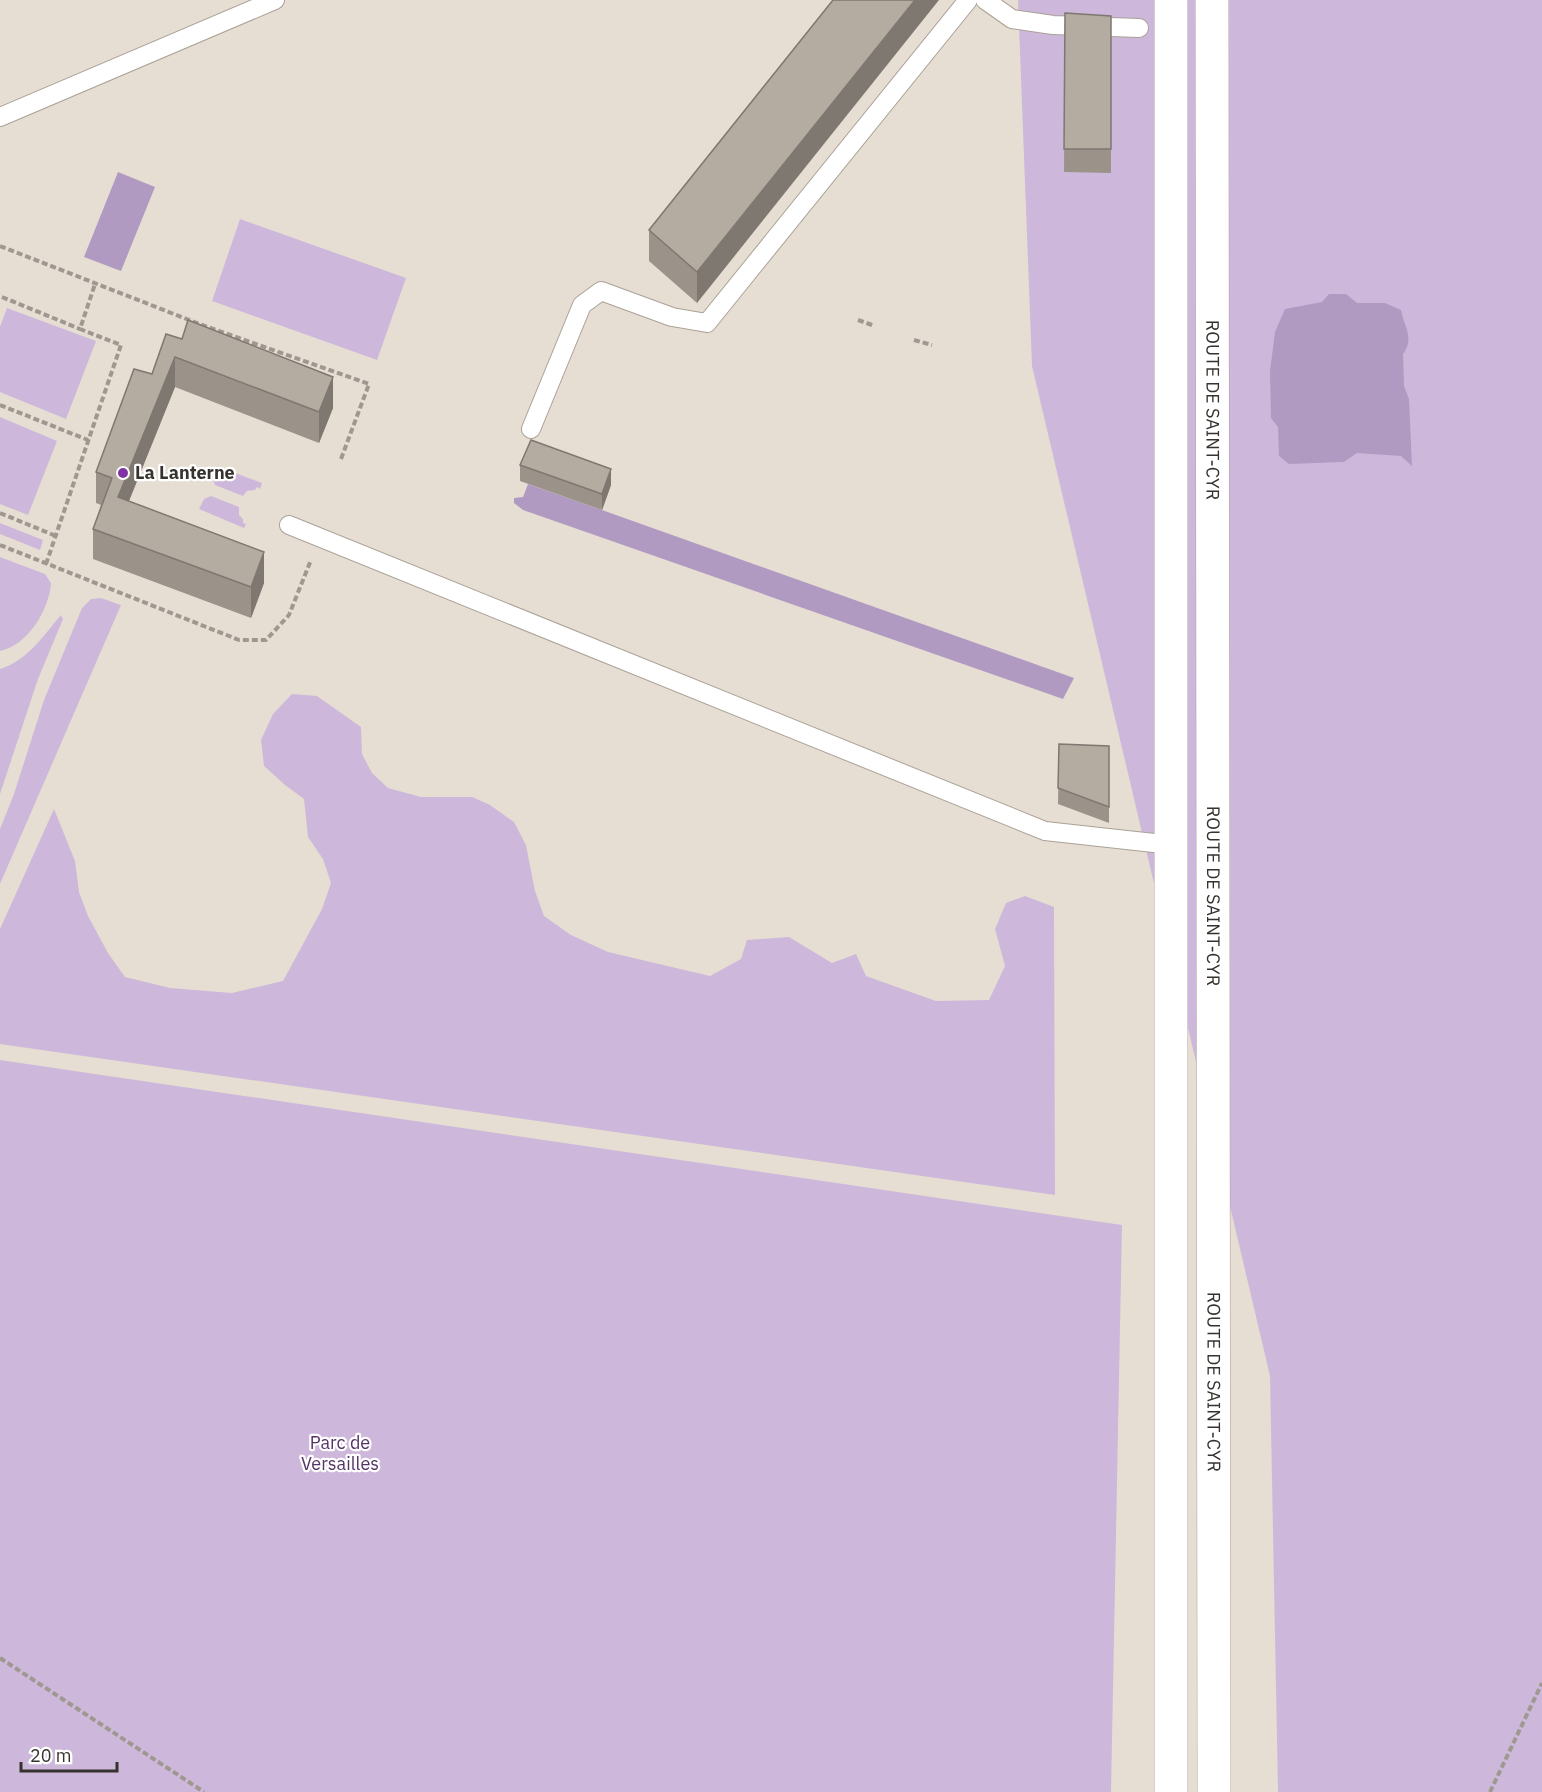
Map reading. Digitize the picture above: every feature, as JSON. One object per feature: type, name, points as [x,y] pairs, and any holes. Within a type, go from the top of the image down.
[{"type":"main road","points":[[1171,0],[1171,1792]]},
{"type":"main road","name":"ROUTE DE SAINT-CYR","points":[[1212,0],[1214,1792]]},
{"type":"lane","points":[[0,117],[275,0]]},
{"type":"lane","points":[[531,429],[582,305],[601,291],[672,317],[706,323],[968,0]]},
{"type":"lane","points":[[985,0],[1012,19],[1053,25],[1139,28]]},
{"type":"lane","points":[[288,525],[1045,831],[1172,845]]},
{"type":"path","points":[[0,246],[202,325],[369,384],[341,459]]},
{"type":"path","points":[[80,329],[96,284]]},
{"type":"path","points":[[1,298],[122,345],[46,564]]},
{"type":"path","points":[[858,320],[875,326]]},
{"type":"path","points":[[914,339],[932,345]]},
{"type":"path","points":[[0,405],[89,440]]},
{"type":"path","points":[[0,513],[56,536]]},
{"type":"path","points":[[0,545],[239,639],[267,640],[289,615],[320,538]]},
{"type":"path","points":[[0,1658],[204,1792]]},
{"type":"path","points":[[1490,1792],[1542,1683]]},
{"type":"green space","points":[[1018,0],[1542,0],[1542,1792],[1278,1792],[1270,1376],[1032,366]]},
{"type":"green space","points":[[240,219],[406,278],[377,360],[212,301]]},
{"type":"green space","points":[[7,308],[96,341],[66,419],[0,392],[0,327]]},
{"type":"green space","points":[[0,417],[57,441],[28,515],[0,504]]},
{"type":"green space","points":[[216,466],[262,483],[260,489],[257,487],[255,490],[247,491],[243,496],[215,485],[212,477]]},
{"type":"green space","points":[[211,496],[239,507],[239,515],[246,524],[244,528],[199,509],[204,499]]},
{"type":"green space","points":[[0,523],[43,540],[40,550],[0,534]]},
{"type":"green space","points":[[0,557],[45,574],[51,583],[46,604],[35,625],[20,642],[0,651]]},
{"type":"green space","points":[[101,598],[121,605],[0,884],[0,829],[14,794],[44,700],[82,608],[91,599]]},
{"type":"green space","points":[[61,615],[63,619],[38,679],[0,794],[0,669],[27,654]]},
{"type":"green space","points":[[292,694],[317,696],[361,727],[362,754],[372,773],[388,788],[421,797],[472,797],[490,805],[514,822],[526,845],[535,891],[544,916],[571,935],[608,952],[710,976],[741,959],[747,940],[789,937],[832,963],[856,954],[866,976],[936,1001],[989,1000],[1005,966],[995,929],[1006,903],[1025,896],[1054,907],[1055,1195],[0,1044],[0,929],[54,809],[75,861],[79,892],[88,916],[108,953],[125,977],[170,988],[232,993],[283,981],[322,909],[331,883],[323,859],[308,837],[304,799],[264,766],[261,740],[273,714]]},
{"type":"green space","name":"Parc de Versailles","points":[[0,1060],[1122,1225],[1111,1792],[0,1792]]},
{"type":"shaded area","points":[[118,172],[155,187],[121,271],[84,257]]},
{"type":"shaded area","points":[[1329,294],[1346,294],[1357,303],[1385,303],[1401,310],[1408,332],[1408,343],[1403,354],[1404,386],[1409,399],[1412,466],[1401,456],[1357,453],[1344,462],[1289,464],[1279,456],[1278,427],[1271,418],[1270,371],[1275,332],[1285,309],[1322,302]]},
{"type":"shaded area","points":[[528,484],[1074,678],[1063,699],[523,510],[514,503],[514,498],[523,497]]},
{"type":"building","points":[[833,0],[915,0],[697,272],[649,230]]},
{"type":"building","points":[[1065,13],[1111,16],[1111,149],[1064,149]]},
{"type":"building","points":[[188,320],[333,377],[319,412],[175,357],[118,497],[264,552],[251,587],[93,529],[112,478],[96,472],[134,369],[152,374],[166,334],[182,339]]},
{"type":"building","points":[[531,440],[611,469],[602,494],[520,465]]},
{"type":"building","points":[[1059,744],[1109,746],[1109,807],[1058,788]]},
{"type":"place","name":"La Lanterne","points":[[123,473]]}]
